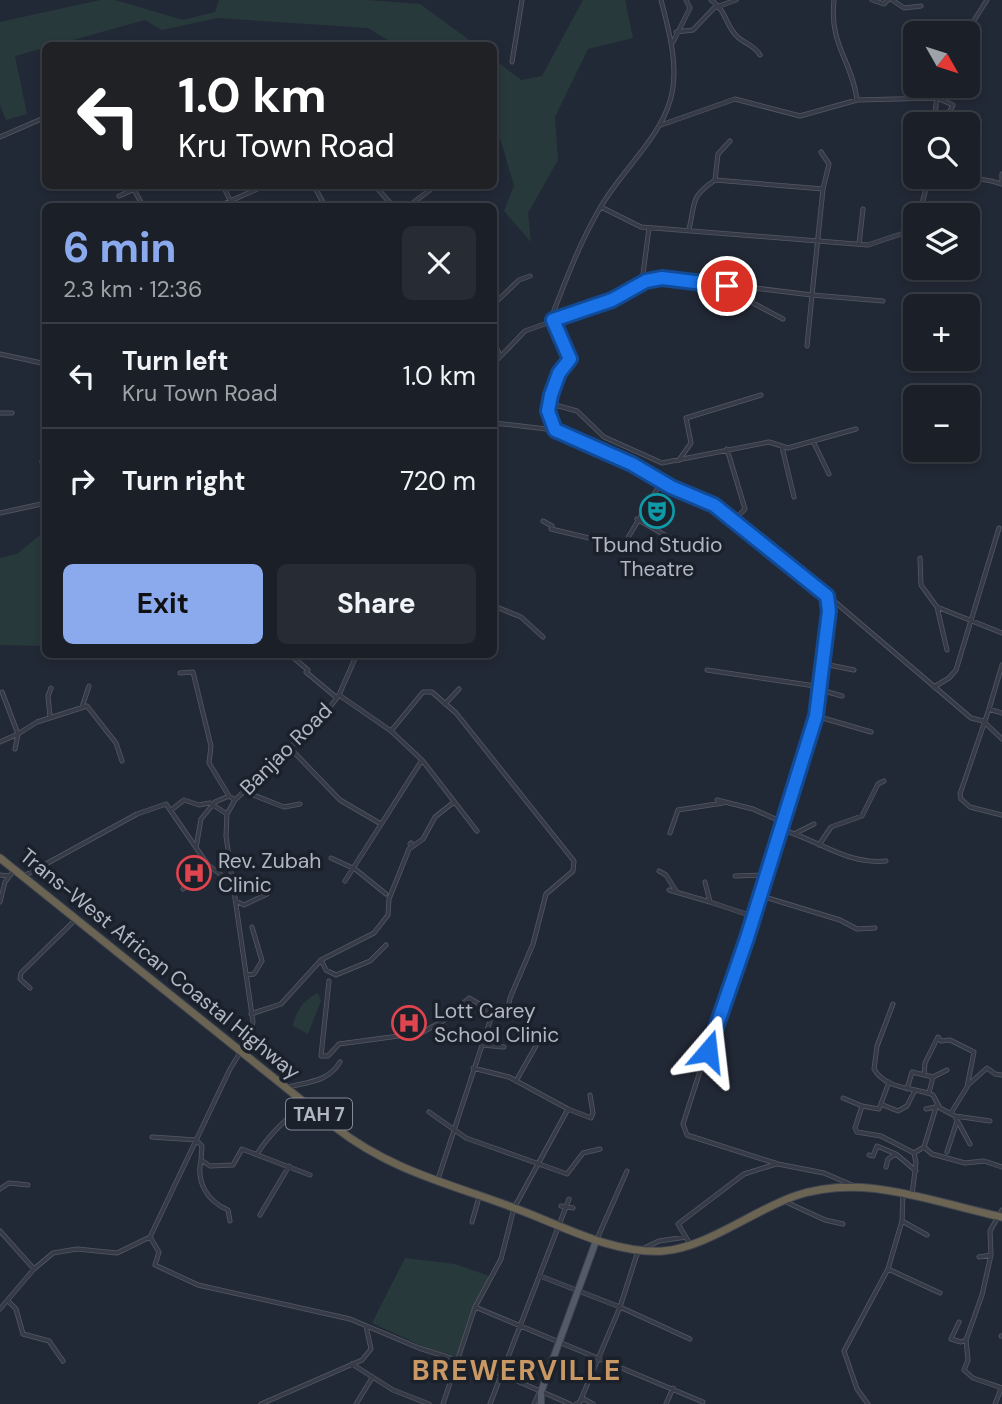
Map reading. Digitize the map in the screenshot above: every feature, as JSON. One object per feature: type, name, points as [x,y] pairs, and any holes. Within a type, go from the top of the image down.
[{"type":"highway","name":"Trans-West African Coastal Highway","points":[[0,858],[11,873],[22,877],[77,919],[306,1104],[375,1156],[596,1241],[638,1251],[666,1251],[818,1189],[858,1187],[903,1193],[1001,1214]]},
{"type":"main road","points":[[541,1404],[541,1391],[596,1241]]},
{"type":"street","points":[[512,62],[522,0]]},
{"type":"street","points":[[555,430],[548,411],[559,373],[570,359],[551,320],[575,255],[601,207],[661,125],[671,98],[672,43],[662,0]]},
{"type":"street","points":[[672,43],[690,8],[686,0]]},
{"type":"street","points":[[711,0],[725,12],[733,33],[757,49],[760,55]]},
{"type":"street","points":[[676,32],[693,30],[719,6],[736,0]]},
{"type":"street","points":[[834,0],[835,34],[855,86],[857,100]]},
{"type":"street","points":[[872,0],[884,4],[890,0],[904,8],[921,6]]},
{"type":"street","points":[[974,21],[987,0]]},
{"type":"street","points":[[661,125],[735,99],[800,116],[857,100],[937,98],[953,104],[949,112]]},
{"type":"street","points":[[935,112],[937,98]]},
{"type":"street","points":[[0,137],[42,119]]},
{"type":"street","points":[[715,180],[718,154],[730,141]]},
{"type":"street","points":[[807,346],[822,189],[829,164],[821,152]]},
{"type":"street","points":[[980,177],[1002,184],[1002,174]]},
{"type":"street","points":[[690,229],[692,202],[699,191],[715,180],[822,189]]},
{"type":"street","points":[[119,196],[130,189]]},
{"type":"street","points":[[234,203],[259,189]]},
{"type":"street","points":[[378,189],[390,203]]},
{"type":"street","points":[[413,203],[431,189]]},
{"type":"street","points":[[601,207],[635,225],[649,229],[690,229],[868,245],[903,233]]},
{"type":"street","points":[[859,244],[863,209]]},
{"type":"street","points":[[642,283],[649,229]]},
{"type":"street","points":[[497,300],[519,280],[530,276]]},
{"type":"street","points":[[497,360],[525,331],[612,300],[642,283],[662,278],[883,301]]},
{"type":"street","points":[[751,289],[753,303],[783,319]]},
{"type":"street","points":[[497,349],[500,356]]},
{"type":"street","points":[[0,354],[42,363]]},
{"type":"street","points":[[678,462],[691,443],[686,418],[761,396]]},
{"type":"street","points":[[551,406],[577,411],[604,437],[662,463],[678,462],[727,449],[769,442],[782,447],[856,429]]},
{"type":"street","points":[[0,412],[12,412]]},
{"type":"street","points":[[497,423],[555,430],[714,505],[971,718],[983,721],[1002,739]]},
{"type":"street","points":[[813,441],[829,474]]},
{"type":"street","points":[[782,447],[794,496]]},
{"type":"street","points":[[727,449],[745,509],[738,516],[727,515]]},
{"type":"street","points":[[544,522],[552,527],[623,546],[662,481]]},
{"type":"street","points":[[0,513],[42,504]]},
{"type":"street","points":[[637,519],[689,549]]},
{"type":"street","points":[[934,687],[956,670],[999,528]]},
{"type":"street","points":[[920,558],[921,585],[937,607],[947,650]]},
{"type":"street","points":[[827,596],[829,611],[822,688],[816,716],[683,1124],[687,1135],[778,1164],[824,1173],[858,1187]]},
{"type":"street","points":[[497,607],[521,617],[543,637]]},
{"type":"street","points":[[937,607],[1002,633]]},
{"type":"street","points":[[293,658],[338,696],[391,731],[422,760],[477,831]]},
{"type":"street","name":"Banjao Road","points":[[150,1237],[252,1031],[226,836],[228,814],[243,791],[290,748],[338,696],[355,658]]},
{"type":"street","points":[[824,664],[854,670]]},
{"type":"street","points":[[1002,665],[961,799],[970,807],[1002,815]]},
{"type":"street","points":[[707,670],[822,688],[842,696]]},
{"type":"street","points":[[180,673],[193,672],[211,746],[209,763],[229,796],[235,800]]},
{"type":"street","points":[[80,708],[89,686]]},
{"type":"street","points":[[50,717],[48,696],[51,688]]},
{"type":"street","points":[[446,704],[459,689]]},
{"type":"street","points":[[2,692],[18,734],[15,749]]},
{"type":"street","points":[[391,731],[422,692],[432,692],[446,704],[538,813],[575,866],[566,878],[546,894],[533,944],[510,998],[507,1014]]},
{"type":"street","points":[[0,742],[50,717],[87,706],[116,743],[122,761]]},
{"type":"street","points":[[989,709],[1002,713]]},
{"type":"street","points":[[816,716],[871,732]]},
{"type":"street","points":[[290,748],[340,800],[381,824]]},
{"type":"street","points":[[345,881],[422,760]]},
{"type":"street","points":[[817,844],[831,827],[862,816],[878,785],[884,781]]},
{"type":"street","points":[[243,791],[284,807],[300,804]]},
{"type":"street","points":[[196,848],[199,842],[198,825],[213,805],[229,796]]},
{"type":"street","points":[[171,810],[184,800],[199,805],[213,805],[228,814]]},
{"type":"street","points":[[717,800],[782,822]]},
{"type":"street","points":[[251,1014],[281,1004],[321,960],[374,933],[388,915],[389,899],[410,849],[423,839],[435,817],[454,802]]},
{"type":"street","points":[[670,834],[678,810],[723,803]]},
{"type":"street","points":[[22,877],[137,814],[166,804],[208,865],[233,885]]},
{"type":"street","points":[[796,833],[814,824]]},
{"type":"street","points":[[779,829],[796,833],[851,859],[886,861]]},
{"type":"street","points":[[331,858],[355,869],[386,894]]},
{"type":"street","points":[[183,889],[208,865]]},
{"type":"street","points":[[659,871],[666,875],[676,891]]},
{"type":"street","points":[[0,875],[11,873]]},
{"type":"street","points":[[0,902],[3,883],[11,873]]},
{"type":"street","points":[[735,876],[765,875]]},
{"type":"street","points":[[705,882],[710,902]]},
{"type":"street","points":[[669,890],[752,916]]},
{"type":"street","points":[[236,901],[244,905],[267,894]]},
{"type":"street","points":[[758,895],[840,920],[857,929],[875,928]]},
{"type":"street","points":[[30,988],[20,979],[21,973],[77,919]]},
{"type":"street","points":[[246,975],[254,974],[262,961],[252,927]]},
{"type":"street","points":[[321,960],[326,970],[336,975],[370,961],[386,945]]},
{"type":"street","points":[[329,981],[321,1056],[328,1056],[339,1044],[421,1033],[443,1021],[469,998],[481,1004],[490,1016]]},
{"type":"street","points":[[893,1004],[873,1064],[879,1077],[914,1092],[929,1093],[936,1098],[937,1106],[924,1147],[914,1153]]},
{"type":"street","points":[[490,1016],[524,1014]]},
{"type":"street","points":[[438,1181],[490,1016]]},
{"type":"street","points":[[924,1075],[925,1063],[938,1037],[941,1041],[950,1040],[974,1052],[967,1087],[955,1116],[947,1152]]},
{"type":"street","points":[[516,1080],[537,1044]]},
{"type":"street","points":[[482,1045],[504,1047]]},
{"type":"street","points":[[286,1087],[319,1080],[331,1074],[340,1062]]},
{"type":"street","points":[[473,1068],[516,1080],[568,1109],[591,1118],[593,1113],[590,1095]]},
{"type":"street","points":[[967,1087],[975,1076],[987,1068],[995,1074],[1002,1074]]},
{"type":"street","points":[[907,1089],[912,1072],[933,1077],[947,1070]]},
{"type":"street","points":[[929,1093],[933,1077]]},
{"type":"street","points":[[842,1098],[874,1110],[883,1105],[889,1082]]},
{"type":"street","points":[[883,1105],[898,1111],[907,1106],[914,1092]]},
{"type":"street","points":[[257,1154],[268,1136],[279,1131],[290,1114],[306,1104]]},
{"type":"street","points":[[862,1106],[855,1128],[858,1132],[881,1136],[914,1153]]},
{"type":"street","points":[[926,1109],[937,1106],[955,1116],[990,1121]]},
{"type":"street","points":[[443,1404],[475,1307],[501,1259],[514,1208],[568,1109]]},
{"type":"street","points":[[429,1112],[455,1131],[536,1165],[567,1174],[583,1153],[600,1149]]},
{"type":"street","points":[[955,1116],[970,1144]]},
{"type":"street","points":[[152,1137],[196,1140],[202,1146],[198,1173],[204,1191],[218,1206],[228,1210],[230,1221]]},
{"type":"street","points":[[869,1156],[873,1156],[877,1146],[896,1154],[916,1171]]},
{"type":"street","points":[[924,1147],[932,1154],[965,1163],[984,1161],[1002,1167]]},
{"type":"street","points":[[201,1160],[210,1166],[233,1165],[242,1149],[310,1175]]},
{"type":"street","points":[[912,1195],[916,1171],[914,1153]]},
{"type":"street","points":[[886,1167],[888,1159],[896,1154]]},
{"type":"street","points":[[688,1241],[678,1224],[744,1174],[778,1164]]},
{"type":"street","points":[[260,1215],[289,1166]]},
{"type":"street","points":[[596,1241],[627,1171]]},
{"type":"street","points":[[0,1189],[9,1183],[28,1185]]},
{"type":"street","points":[[868,1404],[857,1389],[844,1350],[888,1269],[902,1221],[903,1193]]},
{"type":"street","points":[[472,1223],[479,1195]]},
{"type":"street","points":[[490,1404],[564,1206],[569,1199]]},
{"type":"street","points":[[784,1201],[825,1220],[843,1224]]},
{"type":"street","points":[[564,1206],[573,1208]]},
{"type":"street","points":[[995,1404],[1001,1388],[973,1378],[964,1370],[968,1360],[966,1340],[982,1295],[991,1255],[990,1231],[1001,1214]]},
{"type":"street","points":[[902,1221],[927,1235]]},
{"type":"street","points":[[0,1231],[34,1269]]},
{"type":"street","points":[[0,1309],[34,1269],[53,1253],[77,1249],[117,1254],[150,1237],[159,1252],[155,1265],[181,1279],[366,1324],[419,1348],[501,1374],[570,1404]]},
{"type":"street","points":[[593,1404],[579,1403],[620,1307],[638,1251]]},
{"type":"street","points":[[979,1256],[991,1255]]},
{"type":"street","points":[[888,1269],[940,1293]]},
{"type":"street","points":[[539,1276],[620,1307],[690,1339]]},
{"type":"street","points":[[8,1300],[16,1309],[23,1334],[49,1341],[63,1360]]},
{"type":"street","points":[[475,1307],[703,1402]]},
{"type":"street","points":[[959,1322],[951,1339],[961,1342],[966,1340]]},
{"type":"street","points":[[261,1404],[362,1360],[371,1349],[366,1324]]},
{"type":"street","points":[[352,1364],[372,1378],[429,1404]]},
{"type":"street","points":[[356,1404],[372,1378]]},
{"type":"street","points":[[666,1404],[673,1388]]},
{"type":"street","points":[[534,1404],[541,1391]]},
{"type":"shaded area","points":[[100,0],[115,0],[183,20],[215,12],[219,0],[367,0],[420,4],[472,42],[391,42],[368,28],[218,18],[162,30],[145,20],[66,42],[42,42],[42,49],[15,56],[27,114],[6,120],[0,105],[0,22]]},
{"type":"shaded area","points":[[583,0],[625,0],[633,38],[588,49],[555,117],[558,160],[528,213],[531,242],[504,211],[514,186],[501,141],[497,136],[497,61],[521,80],[542,76]]},
{"type":"shaded area","points":[[42,533],[42,646],[0,645],[0,558],[17,554]]},
{"type":"shaded area","points":[[318,993],[321,1001],[308,1034],[293,1026],[294,1021],[304,1002]]},
{"type":"shaded area","points":[[405,1258],[455,1264],[489,1276],[476,1301],[458,1357],[422,1346],[372,1323]]},
{"type":"place","name":"Tbund Studio Theatre","points":[[657,511]]},
{"type":"place","name":"Rev. Zubah Clinic","points":[[194,873]]},
{"type":"place","name":"Lott Carey School Clinic","points":[[409,1023]]},
{"type":"district","name":"BREWERVILLE","points":[[517,1370]]},
{"type":"route","points":[[708,1051],[729,981],[747,938],[758,895],[816,716],[829,611],[827,596],[714,505],[689,496],[632,464],[555,430],[548,411],[559,373],[570,359],[553,320],[612,300],[646,281],[681,279],[727,286]]}]
